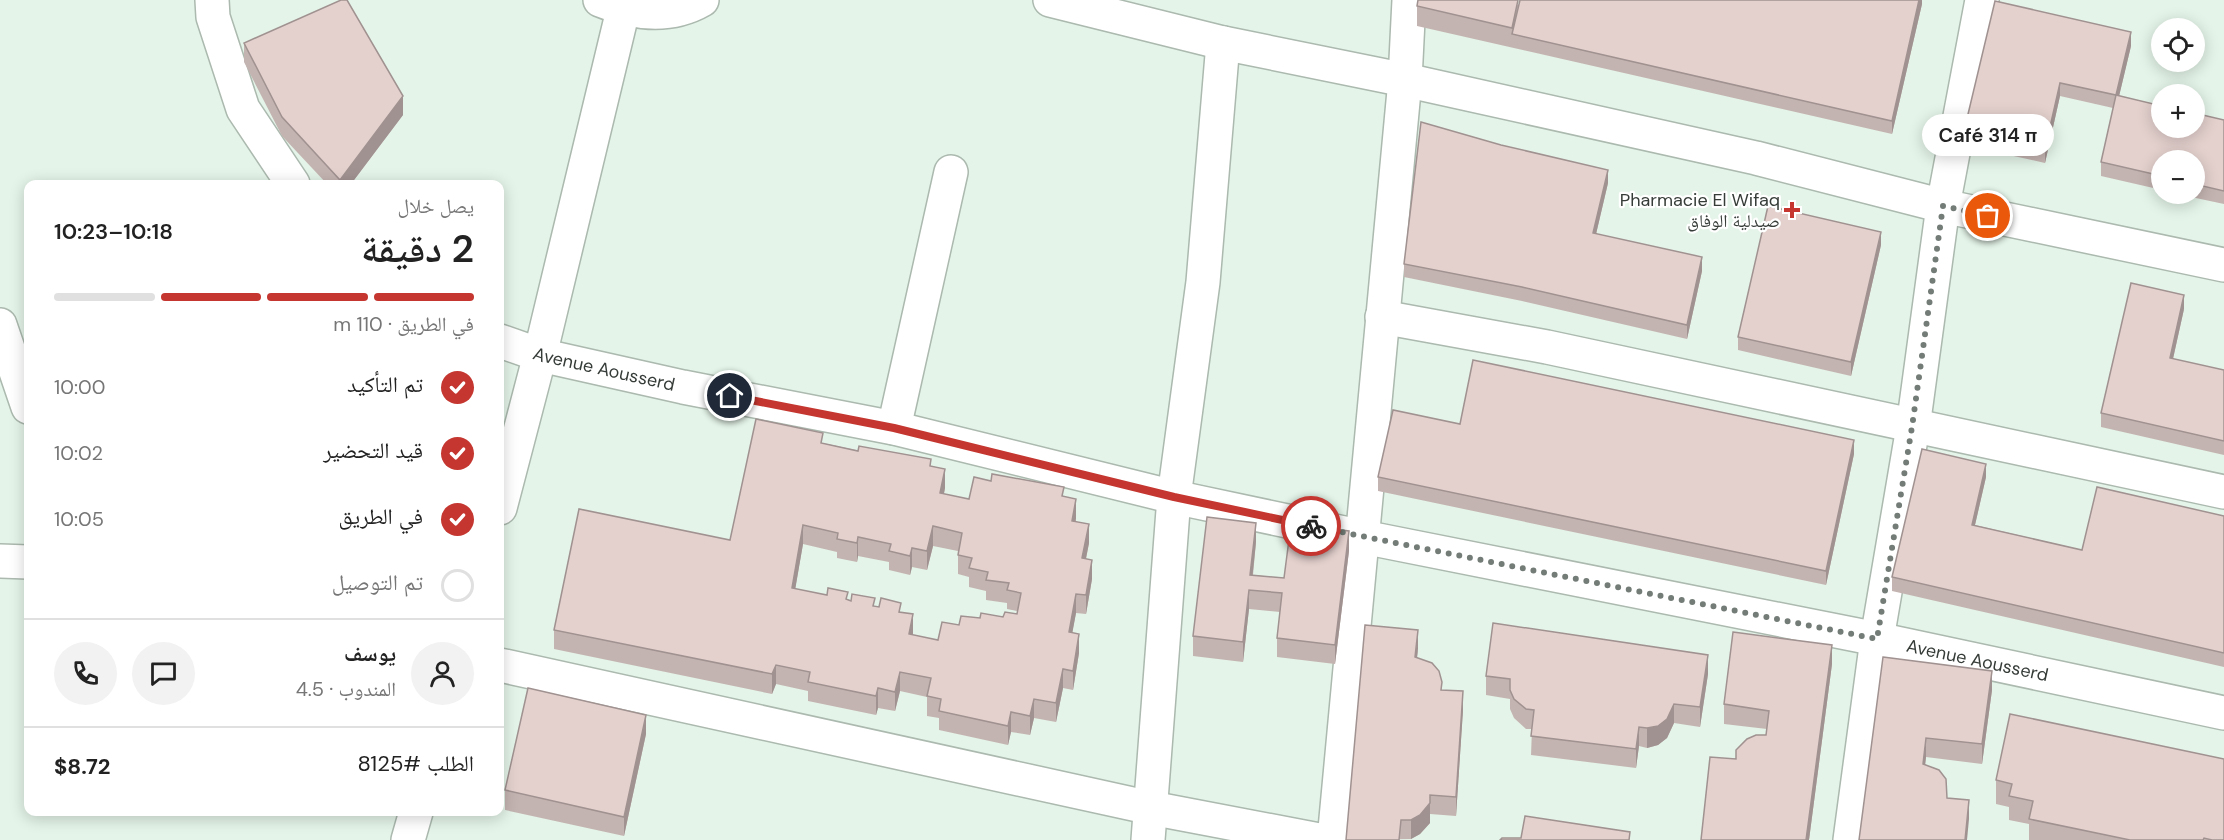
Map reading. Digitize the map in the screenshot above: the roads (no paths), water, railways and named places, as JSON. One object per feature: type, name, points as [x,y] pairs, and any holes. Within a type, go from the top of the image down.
[{"type":"street","points":[[212,0],[213,17],[243,108],[289,180]]},
{"type":"street","points":[[504,493],[540,355],[612,5],[658,13],[692,6],[702,0]]},
{"type":"street","points":[[1050,0],[1223,44],[1405,80],[1756,158],[1943,206],[2224,265]]},
{"type":"street","points":[[1334,840],[1405,80],[1409,0]]},
{"type":"street","points":[[1850,840],[1877,639],[1912,427],[1943,206],[1982,0]]},
{"type":"street","points":[[1148,840],[1174,497],[1203,282],[1223,44]]},
{"type":"street","points":[[894,428],[951,172]]},
{"type":"street","points":[[1382,317],[1547,347],[2224,492]]},
{"type":"street","points":[[0,325],[24,395]]},
{"type":"street","name":"Avenue Aousserd","points":[[504,342],[540,355],[682,387],[894,428],[1174,497],[1877,639],[2224,713]]},
{"type":"street","points":[[0,561],[24,562]]},
{"type":"street","points":[[504,666],[1151,808],[1319,840]]},
{"type":"street","points":[[408,840],[415,816]]},
{"type":"place","name":"Pharmacie El Wifaq صيدلية الوفاق","points":[[1792,210]]},
{"type":"place","name":"Café 314 π","points":[[1988,216]]}]
